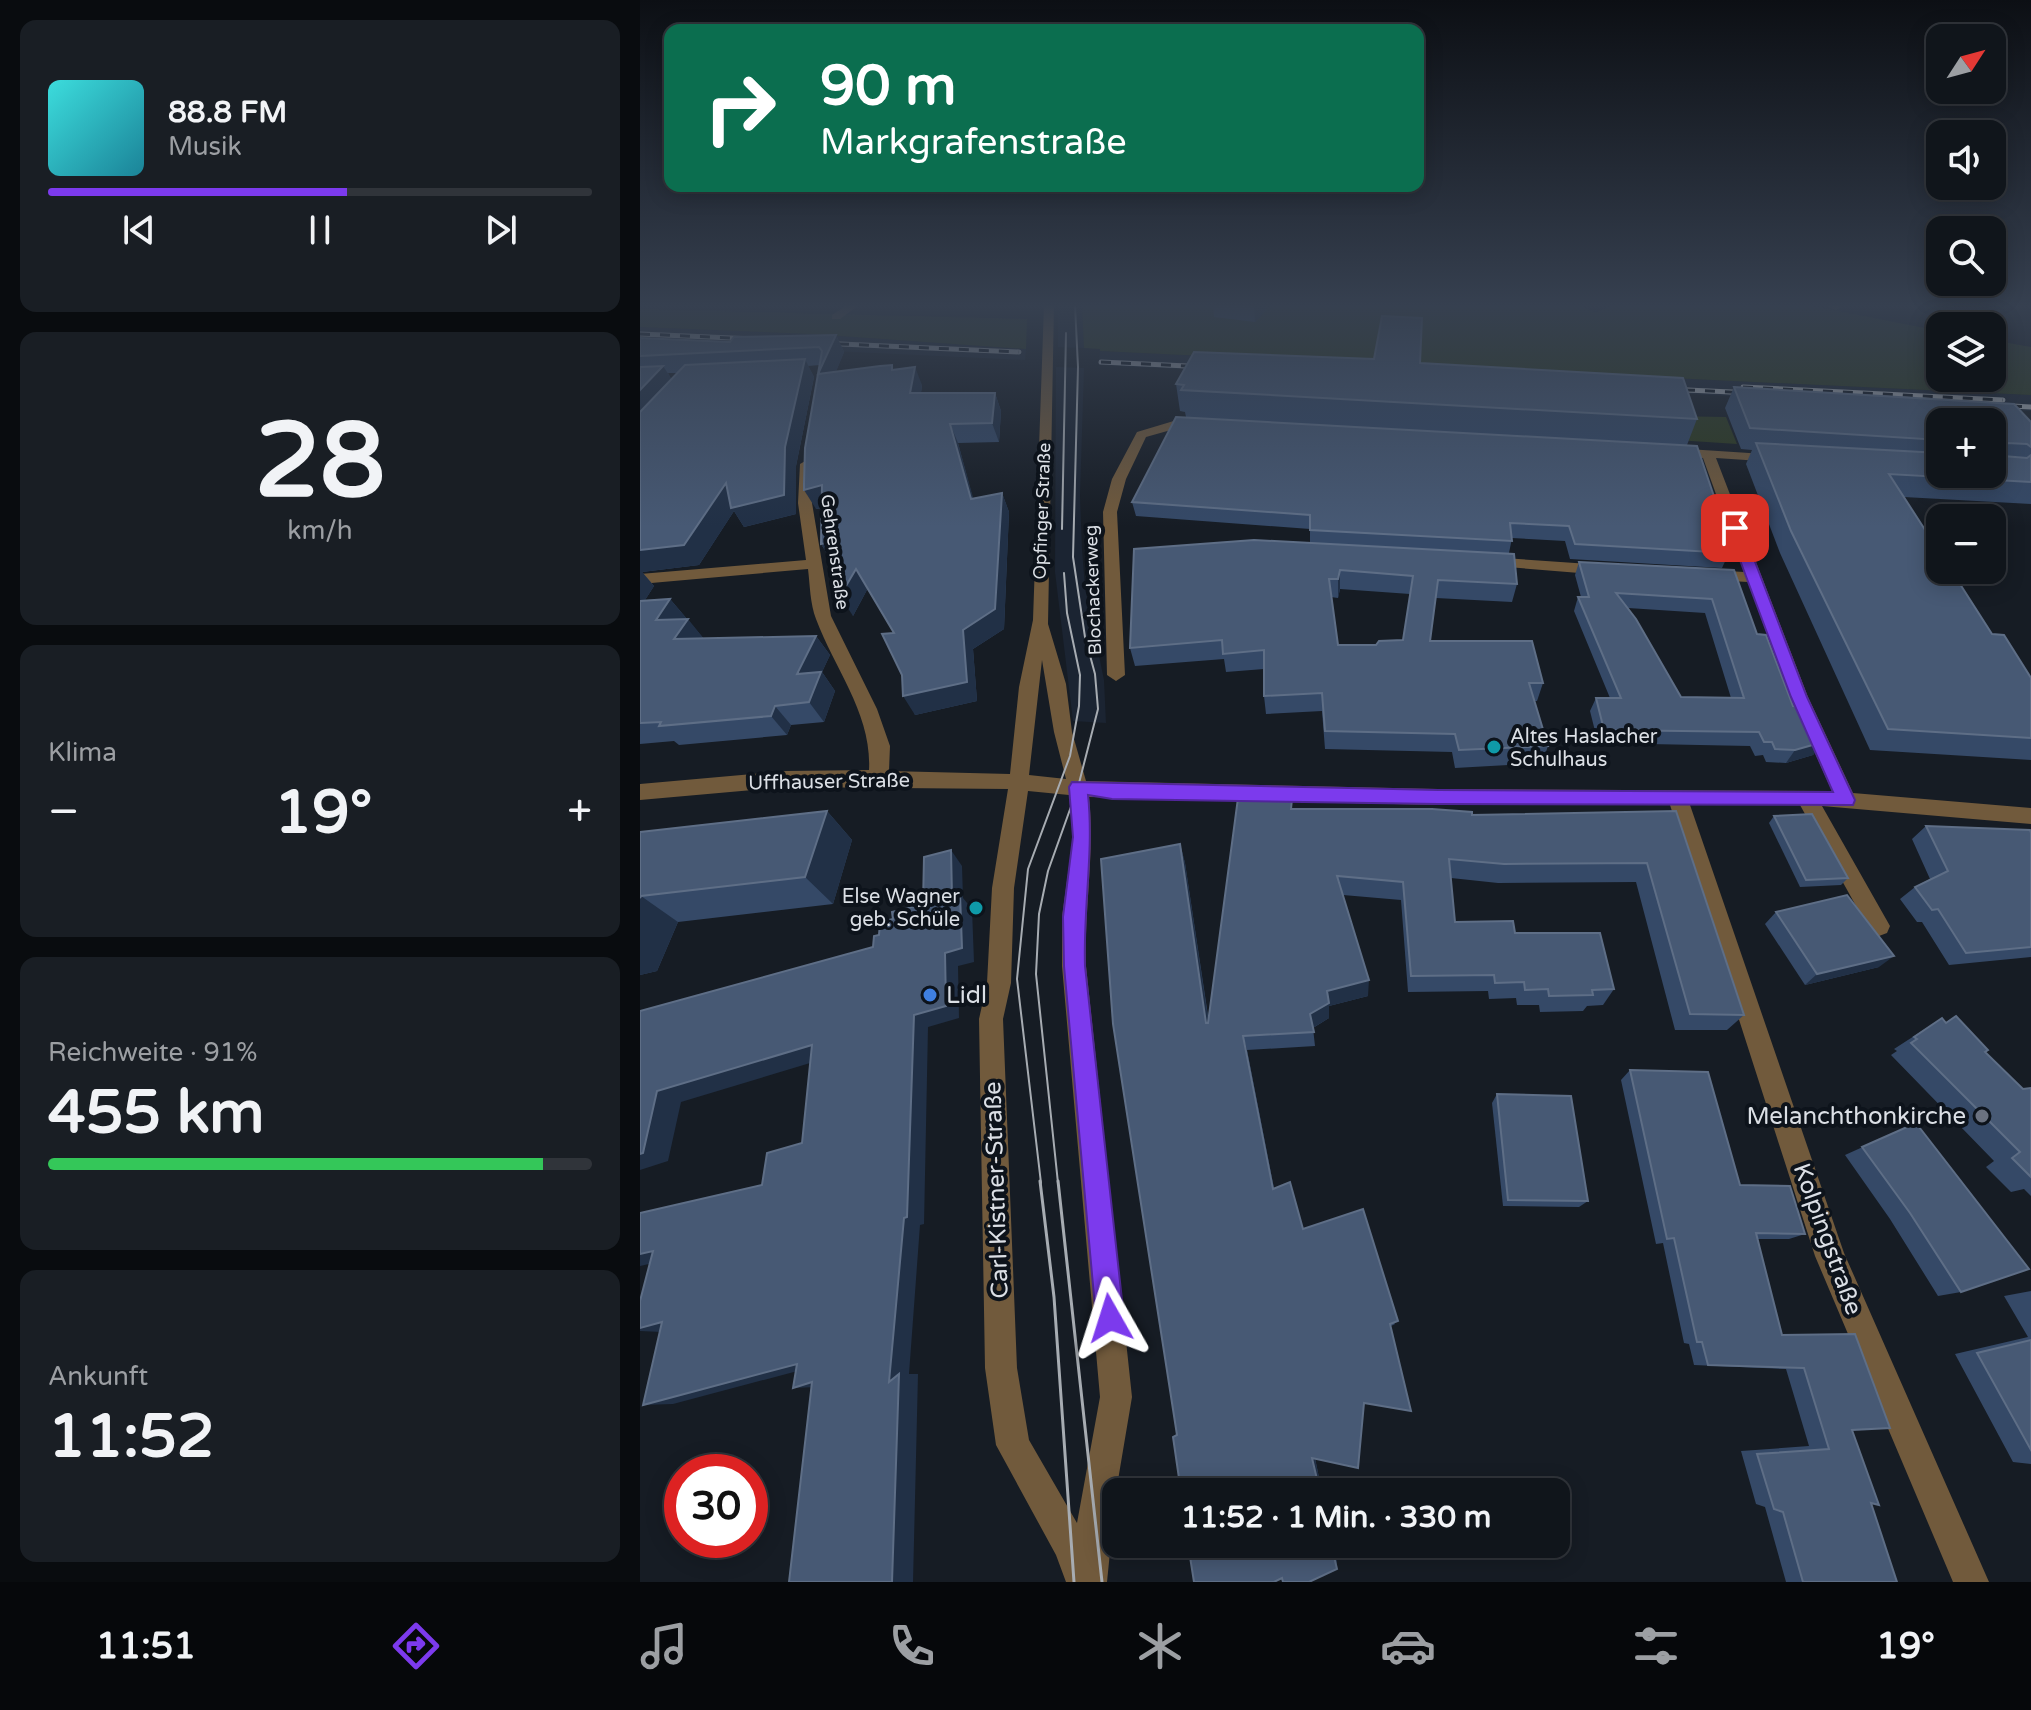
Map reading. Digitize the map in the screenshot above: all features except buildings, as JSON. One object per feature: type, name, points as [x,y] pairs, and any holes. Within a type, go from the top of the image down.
[{"type":"street","name":"Opfinger Straße","points":[[1019,782],[1026,702],[1041,620],[1047,379]]},
{"type":"street","name":"Blochackerweg","points":[[1116,675],[1119,553],[1110,512],[1119,479],[1141,435],[1177,424],[1208,425]]},
{"type":"street","points":[[1653,451],[1793,459]]},
{"type":"street","name":"Gehrenstraße","points":[[808,453],[805,503],[823,616],[872,722],[880,746],[879,778]]},
{"type":"street","points":[[1708,454],[1799,697],[1846,800]]},
{"type":"street","points":[[1476,562],[1614,570]]},
{"type":"street","points":[[640,579],[813,564]]},
{"type":"street","points":[[1697,575],[1753,577]]},
{"type":"street","name":"Opfinger Straße","points":[[1041,620],[1057,684],[1063,732],[1078,787]]},
{"type":"street","name":"Uffhauser Straße","points":[[640,792],[786,779],[879,778],[1019,782],[1112,791],[1438,797],[1806,797],[2031,816]]},
{"type":"street","name":"Carl-Kistner-Straße","points":[[1019,782],[1003,888],[999,983],[991,1019],[1001,1368],[1013,1445],[1071,1546],[1087,1582]]},
{"type":"street","name":"Carl-Kistner-Straße","points":[[1078,787],[1083,837],[1073,917],[1074,966],[1116,1397],[1087,1582]]},
{"type":"street","name":"Kolpingstraße","points":[[1677,797],[1830,1256],[1971,1582]]},
{"type":"street","points":[[1806,797],[1879,926]]},
{"type":"shaded area","points":[[1056,379],[1084,379],[1080,496],[1082,549],[1085,587],[1104,680],[1106,723],[1073,721],[1055,572]]},
{"type":"shaded area","points":[[1379,379],[1689,379],[2031,395],[2031,411]]},
{"type":"green space","points":[[1689,379],[1926,379],[1926,390]]},
{"type":"green space","points":[[2006,379],[2031,379],[2031,395],[1968,392],[2006,392]]},
{"type":"green space","points":[[1668,416],[1726,417],[1737,444],[1676,440]]},
{"type":"tram line","points":[[1062,529],[1065,379]]},
{"type":"tram line","points":[[1058,1183],[1036,974],[1039,914],[1048,871],[1078,787],[1098,709],[1095,674],[1085,637],[1073,557],[1078,379]]},
{"type":"tram line","points":[[1041,1183],[1017,979],[1028,869],[1070,756],[1079,706],[1080,675],[1067,613],[1064,573]]},
{"type":"tram line","points":[[1040,1181],[1054,1297],[1074,1582]]},
{"type":"tram line","points":[[1058,1181],[1102,1582]]},
{"type":"railway","points":[[1743,387],[2003,400]]},
{"type":"railway","points":[[1665,389],[1753,393]]},
{"type":"railway","points":[[1992,405],[2031,407]]},
{"type":"place","name":"Altes Haslacher Schulhaus","points":[[1494,747]]},
{"type":"place","name":"Else Wagner geb. Schüle","points":[[976,908]]},
{"type":"place","name":"Lidl","points":[[930,995]]},
{"type":"place","name":"Melanchthonkirche","points":[[1982,1116]]},
{"type":"route","points":[[1110,1318],[1074,966],[1073,917],[1083,837],[1078,787],[1112,791],[1438,797],[1806,797],[1846,800],[1799,697],[1735,528]]}]
